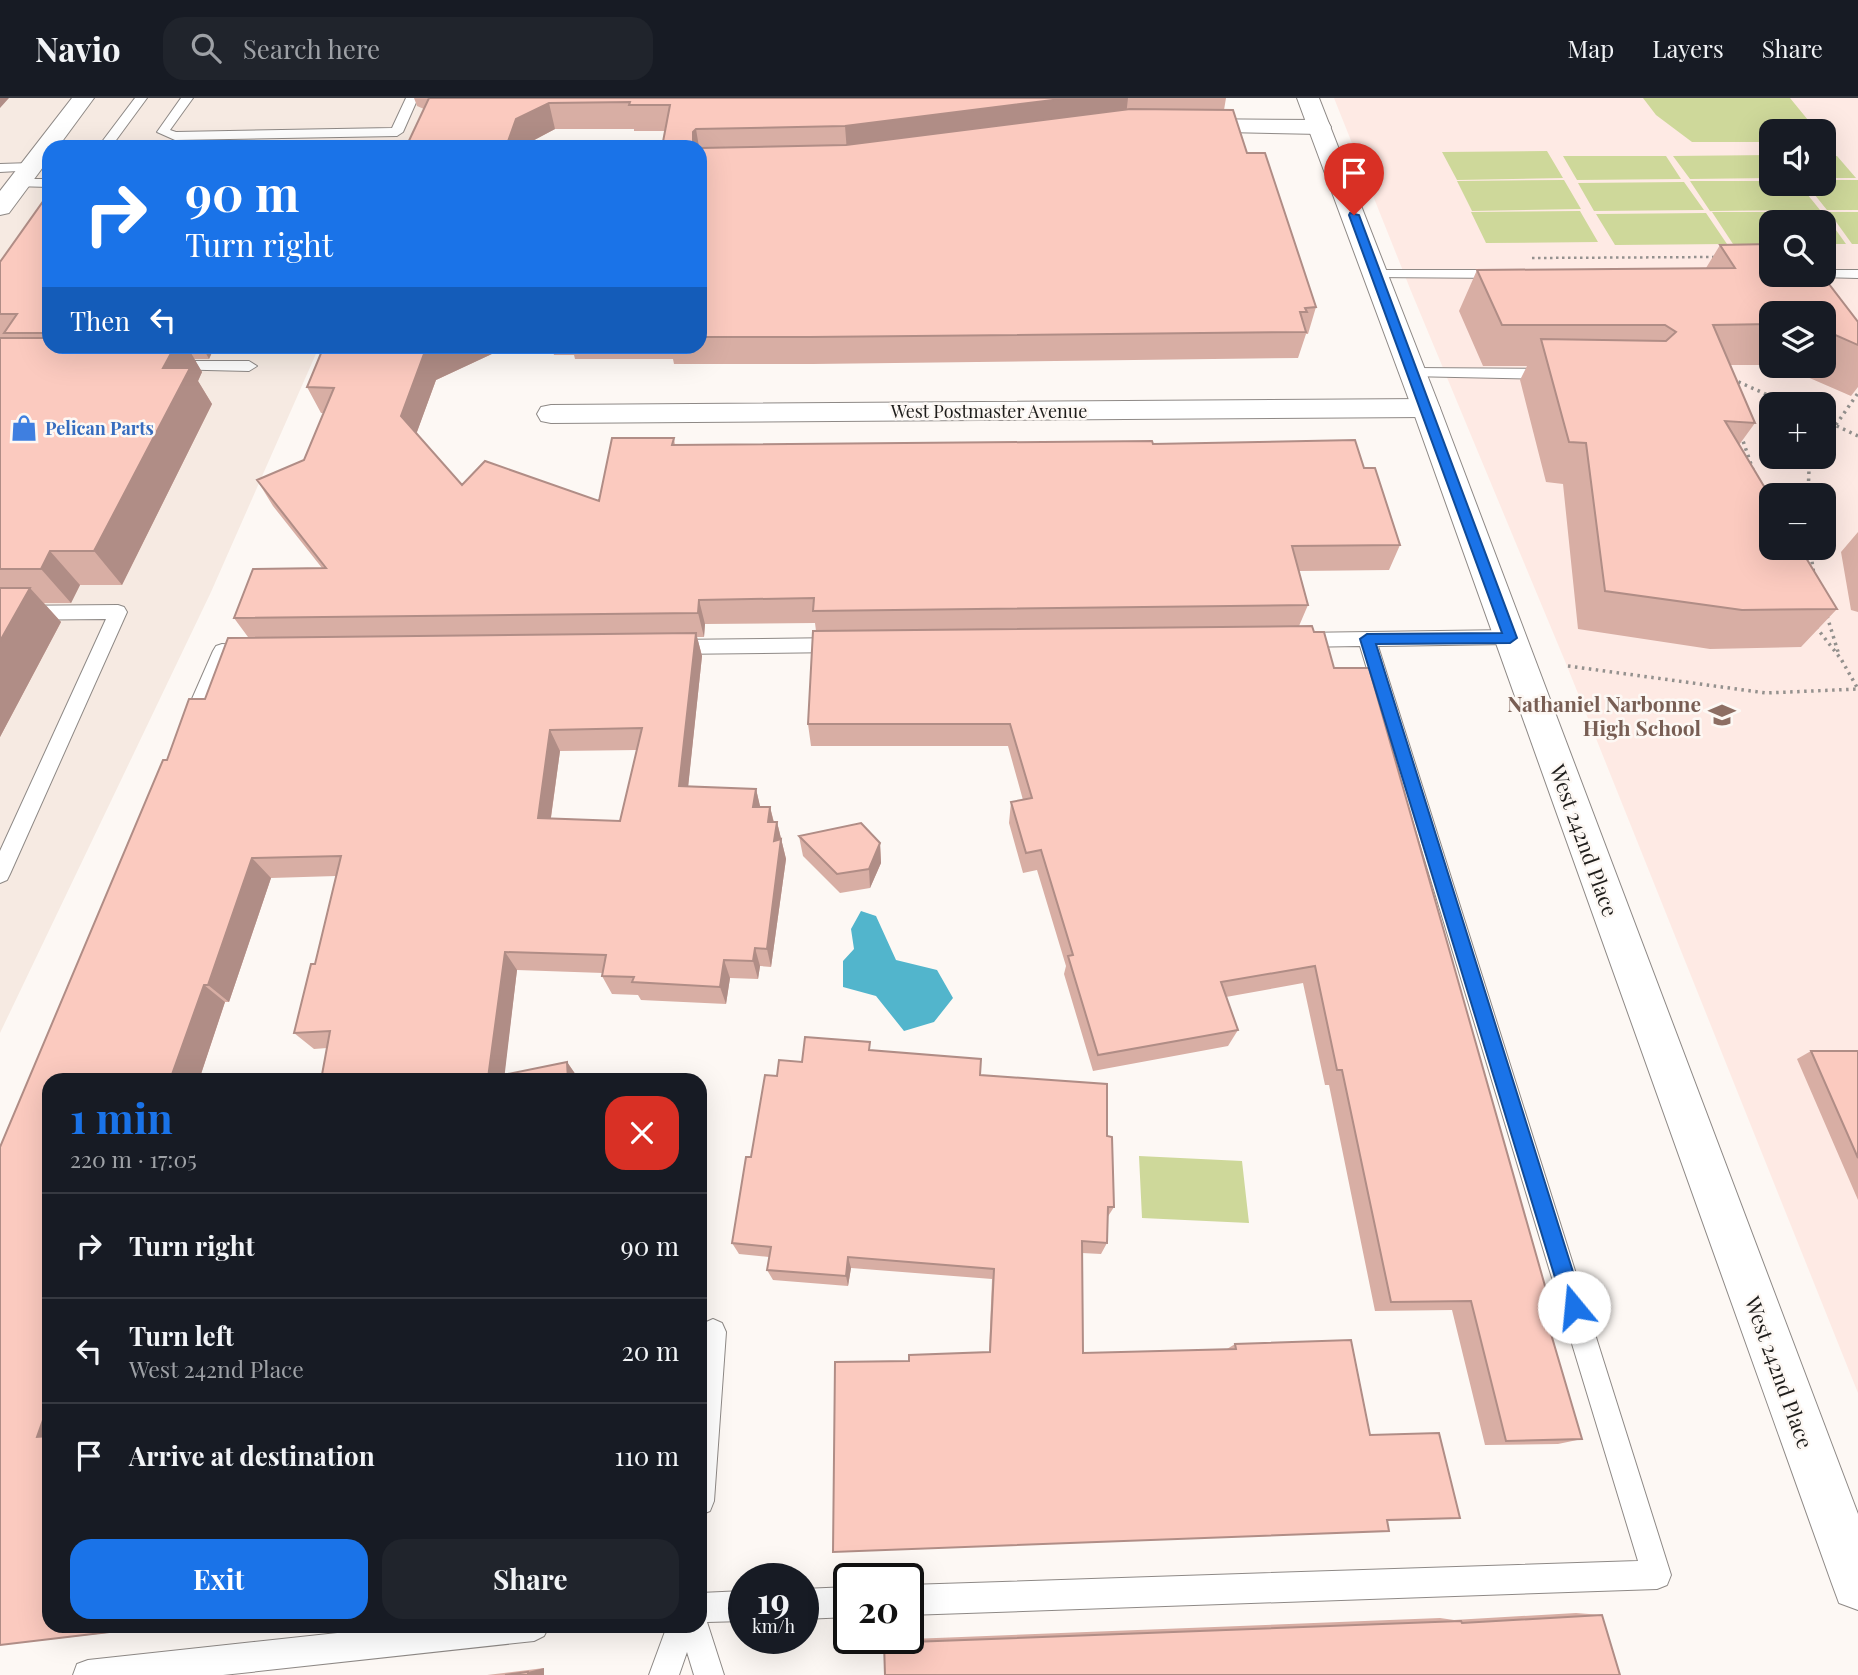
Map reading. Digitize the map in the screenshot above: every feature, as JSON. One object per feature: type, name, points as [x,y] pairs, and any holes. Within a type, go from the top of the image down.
[{"type":"street","points":[[51,140],[83,98]]},
{"type":"street","points":[[1168,126],[1314,112]]},
{"type":"street","name":"West 242nd Place","points":[[1314,112],[1426,408],[1858,1584]]},
{"type":"street","points":[[0,208],[42,152]]},
{"type":"street","name":"West Postmaster Avenue","points":[[551,414],[1426,408]]},
{"type":"lane","points":[[109,140],[141,98]]},
{"type":"lane","points":[[187,98],[163,132],[175,136],[397,132],[412,98]]},
{"type":"lane","points":[[0,168],[42,181]]},
{"type":"lane","points":[[1376,274],[1523,274]]},
{"type":"lane","points":[[1836,274],[1858,274]]},
{"type":"lane","points":[[154,366],[249,366]]},
{"type":"lane","points":[[1413,373],[1562,374]]},
{"type":"lane","points":[[0,613],[118,612],[0,874]]},
{"type":"lane","points":[[1269,640],[1510,638]]},
{"type":"lane","points":[[924,1599],[1657,1575],[1367,639]]},
{"type":"lane","points":[[655,647],[864,645]]},
{"type":"lane","points":[[184,741],[222,651],[278,651]]},
{"type":"lane","points":[[707,1410],[713,1332]]},
{"type":"lane","points":[[707,1608],[728,1607]]},
{"type":"lane","points":[[89,1675],[470,1633]]},
{"type":"lane","points":[[664,1675],[679,1633]]},
{"type":"lane","points":[[696,1633],[709,1675]]},
{"type":"path","points":[[1521,258],[1715,257]]},
{"type":"path","points":[[1729,377],[1762,392]]},
{"type":"path","points":[[1836,421],[1858,393]]},
{"type":"path","points":[[1836,426],[1858,436]]},
{"type":"path","points":[[1740,433],[1758,482]]},
{"type":"path","points":[[1812,560],[1815,581]]},
{"type":"path","points":[[1823,604],[1841,659]]},
{"type":"path","points":[[1567,666],[1766,693],[1858,690],[1841,659],[1812,622]]},
{"type":"shaded area","points":[[0,98],[428,98],[409,140],[42,140],[42,354],[316,354],[211,592],[0,1033]]},
{"type":"shaded area","name":"Nathaniel Narbonne High School","points":[[1334,98],[1858,98],[1858,1393],[1567,666]]},
{"type":"green space","points":[[1643,98],[1790,98],[1807,119],[1759,119],[1759,142],[1692,142],[1656,115]]},
{"type":"green space","points":[[1547,151],[1563,178],[1457,180],[1442,152]]},
{"type":"green space","points":[[1759,155],[1759,178],[1690,179],[1673,156]]},
{"type":"green space","points":[[1563,156],[1666,156],[1681,179],[1577,180]]},
{"type":"green space","points":[[1836,156],[1837,156],[1856,178],[1836,178]]},
{"type":"green space","points":[[1564,180],[1581,209],[1472,211],[1457,181]]},
{"type":"green space","points":[[1836,180],[1858,180],[1858,210],[1827,210],[1816,196],[1836,196]]},
{"type":"green space","points":[[1690,181],[1759,181],[1759,196],[1809,196],[1820,210],[1759,210],[1710,211]]},
{"type":"green space","points":[[1684,182],[1704,210],[1594,211],[1578,183]]},
{"type":"green space","points":[[1580,211],[1598,242],[1486,243],[1471,212]]},
{"type":"green space","points":[[1712,212],[1759,212],[1759,244],[1733,244]]},
{"type":"green space","points":[[1836,212],[1858,212],[1858,244],[1852,244],[1836,222]]},
{"type":"green space","points":[[1706,213],[1727,244],[1615,245],[1596,214]]},
{"type":"green space","points":[[1836,230],[1846,244],[1836,244]]},
{"type":"green space","points":[[1139,1156],[1242,1161],[1249,1223],[1142,1218]]},
{"type":"water","points":[[861,911],[876,916],[896,960],[937,970],[953,998],[934,1022],[904,1031],[876,996],[843,987],[843,961],[854,949],[851,929]]},
{"type":"building","points":[[429,98],[1069,98],[845,126],[696,129],[693,132],[693,140],[663,140],[670,105],[629,105],[630,102],[549,103],[516,119],[508,140],[409,140]]},
{"type":"building","points":[[1130,109],[1233,110],[1247,153],[1265,153],[1316,307],[1305,308],[1307,312],[1300,312],[1306,332],[707,337],[707,148],[846,145]]},
{"type":"building","points":[[42,203],[42,333],[4,333],[17,314],[0,314],[0,262]]},
{"type":"building","points":[[1759,244],[1759,287],[1831,287],[1858,322],[1858,345],[1836,335],[1836,301],[1759,301],[1759,324],[1713,325],[1755,423],[1725,421],[1762,483],[1759,483],[1759,560],[1807,560],[1837,609],[1742,610],[1605,591],[1586,443],[1569,442],[1541,339],[1666,341],[1676,332],[1665,325],[1502,325],[1477,270],[1735,268],[1720,245]]},
{"type":"building","points":[[0,338],[42,338],[42,354],[171,354],[163,368],[190,368],[94,551],[50,551],[41,569],[0,569]]},
{"type":"building","points":[[321,354],[424,354],[401,416],[462,485],[485,461],[599,501],[612,438],[674,438],[672,445],[1152,441],[1153,444],[1355,440],[1364,468],[1375,468],[1400,545],[1292,546],[1308,605],[813,611],[814,598],[699,600],[698,613],[234,618],[253,569],[326,568],[257,480],[304,460],[334,388],[307,387]]},
{"type":"building","points":[[0,588],[30,588],[0,641]]},
{"type":"building","points":[[1312,626],[1314,632],[1324,632],[1334,668],[1369,668],[1549,1300],[1541,1300],[1582,1439],[1506,1441],[1471,1301],[1391,1302],[1342,1070],[1337,1070],[1315,966],[1221,982],[1238,1030],[1098,1055],[1068,956],[1073,955],[1041,850],[1026,853],[1011,802],[1032,798],[1010,724],[808,724],[813,631]]},
{"type":"building","points":[[696,633],[679,786],[756,789],[753,807],[770,807],[768,822],[777,822],[774,841],[781,839],[767,949],[755,948],[753,961],[724,960],[720,987],[632,982],[634,977],[602,976],[606,955],[505,952],[489,1073],[322,1073],[330,1031],[294,1033],[311,964],[315,964],[341,856],[252,858],[208,985],[204,985],[173,1073],[42,1073],[42,1423],[37,1437],[42,1437],[42,1633],[101,1633],[0,1645],[0,1147],[163,760],[167,760],[189,699],[205,699],[228,638]],"holes":[[[642,728],[620,821],[538,818],[550,730]]]},
{"type":"building","points":[[861,823],[880,843],[869,869],[837,874],[799,836]]},
{"type":"building","points":[[805,1037],[870,1042],[869,1050],[981,1059],[980,1075],[1107,1084],[1107,1136],[1112,1137],[1114,1207],[1108,1207],[1107,1243],[1082,1241],[1083,1353],[1236,1349],[1235,1344],[1351,1340],[1370,1435],[1439,1433],[1460,1518],[1387,1520],[1389,1531],[833,1552],[835,1362],[909,1361],[909,1355],[990,1352],[994,1269],[848,1257],[846,1276],[767,1270],[771,1247],[732,1243],[746,1157],[751,1157],[765,1075],[777,1076],[779,1060],[802,1062]]},
{"type":"building","points":[[1811,1051],[1858,1051],[1858,1158]]},
{"type":"building","points":[[567,1062],[568,1073],[513,1073]]},
{"type":"building","points":[[1602,1615],[1620,1675],[885,1675],[884,1654],[924,1654],[924,1641],[1462,1623]]},
{"type":"building","points":[[528,1672],[528,1675],[505,1675]]},
{"type":"place","name":"Pelican Parts","points":[[24,428]]},
{"type":"place","name":"Nathaniel Narbonne High School","points":[[1722,715]]},
{"type":"route","points":[[1354,215],[1510,638],[1367,639],[1574,1307]]}]
